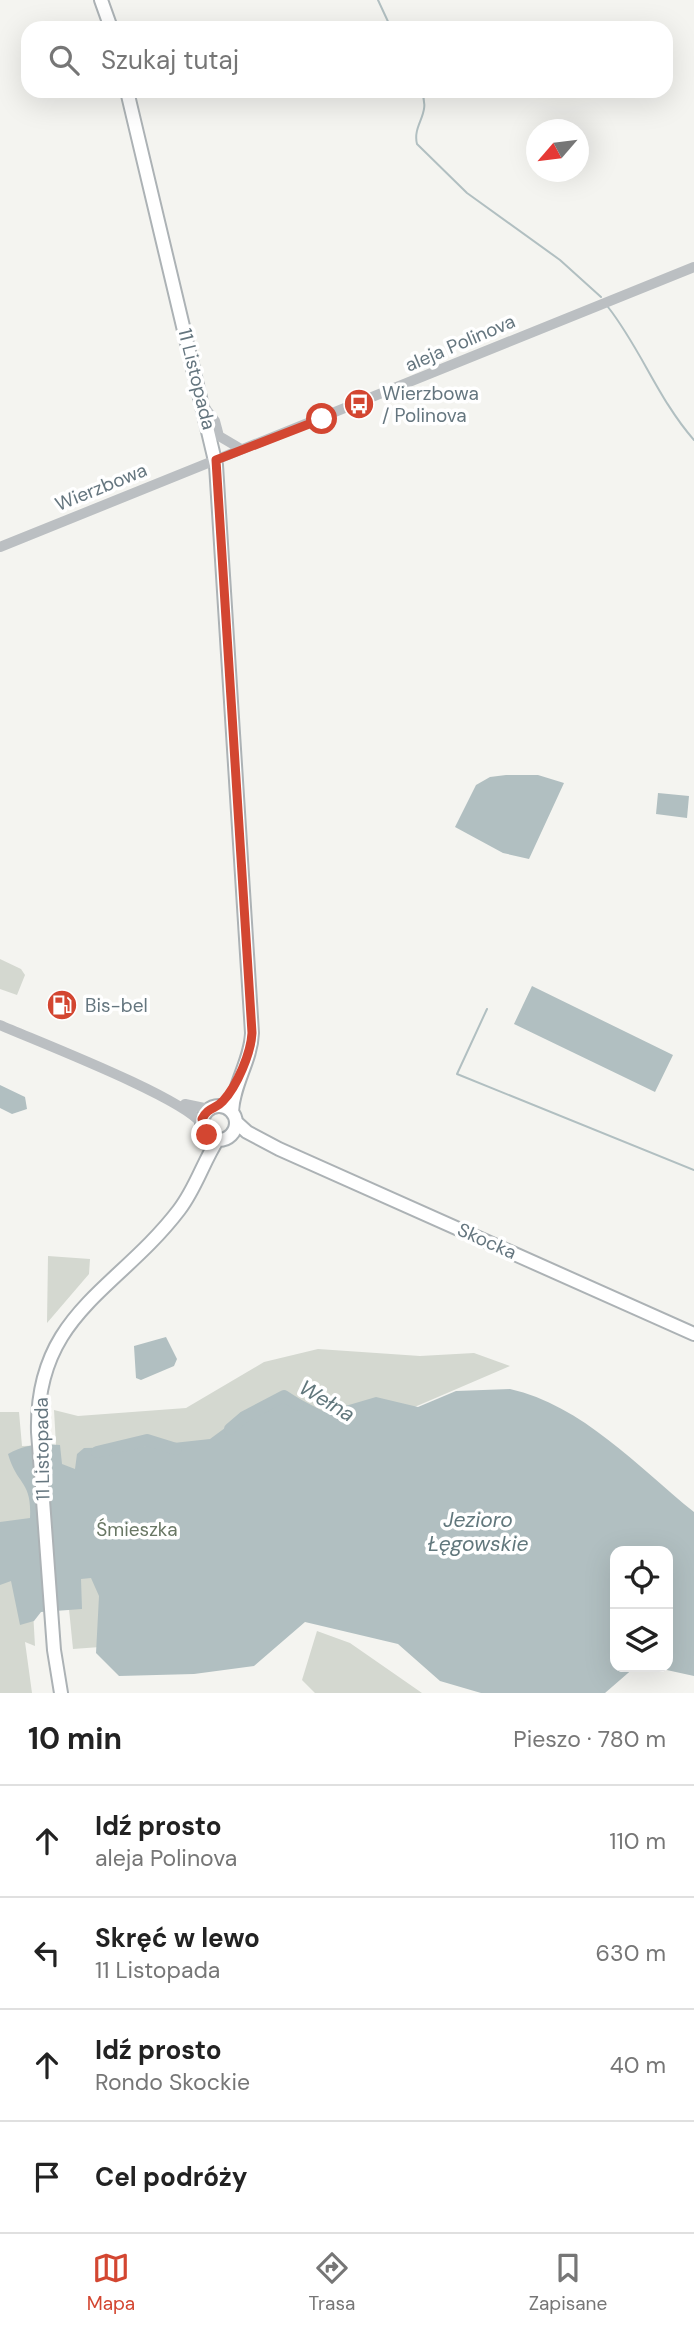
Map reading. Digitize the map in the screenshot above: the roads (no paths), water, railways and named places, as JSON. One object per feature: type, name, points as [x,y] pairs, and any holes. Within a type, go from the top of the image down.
[{"type":"main road","points":[[101,0],[108,21]]},
{"type":"main road","name":"11 Listopada","points":[[129,98],[216,460],[251,1012],[250,1050],[234,1117],[214,1134]]},
{"type":"main road","name":"11 Listopada","points":[[61,1693],[51,1619],[38,1432],[37,1410],[46,1367],[66,1328],[179,1210],[197,1176],[214,1134],[214,1107],[227,1096],[250,1050]]},
{"type":"main road","name":"Skocka","points":[[214,1107],[234,1117],[242,1129],[279,1149],[694,1334]]},
{"type":"main road","name":"Skocka","points":[[214,1134],[279,1149]]},
{"type":"street","name":"aleja Polinova","points":[[216,460],[232,459],[245,449],[694,267]]},
{"type":"street","points":[[204,405],[215,421],[219,436],[245,449]]},
{"type":"street","name":"Wierzbowa","points":[[0,547],[216,460]]},
{"type":"street","name":"Skocka","points":[[0,1025],[159,1096],[191,1113],[214,1134]]},
{"type":"street","name":"Skocka","points":[[159,1096],[197,1109],[214,1107]]},
{"type":"water","points":[[538,775],[564,783],[529,859],[503,853],[455,827],[476,785],[490,777]]},
{"type":"water","points":[[658,793],[689,796],[687,818],[656,814]]},
{"type":"water","points":[[532,986],[673,1055],[655,1092],[514,1024]]},
{"type":"water","points":[[0,1085],[25,1097],[27,1109],[12,1114],[0,1108]]},
{"type":"water","points":[[166,1337],[177,1359],[174,1366],[141,1380],[136,1378],[134,1346]]},
{"type":"water","name":"Jezioro Łęgowskie","points":[[510,1389],[561,1409],[608,1440],[694,1512],[694,1676],[673,1671],[673,1546],[610,1546],[610,1672],[629,1672],[605,1693],[481,1693],[440,1681],[398,1644],[305,1622],[254,1666],[194,1674],[119,1676],[96,1653],[99,1596],[91,1578],[81,1579],[82,1609],[41,1612],[34,1621],[20,1625],[11,1581],[0,1585],[0,1522],[30,1518],[29,1496],[8,1454],[21,1448],[40,1444],[60,1445],[62,1464],[75,1469],[77,1454],[84,1448],[137,1447],[210,1439],[229,1425],[290,1394],[325,1412],[376,1397],[418,1407],[456,1391]]},
{"type":"waterway","points":[[378,0],[388,21]]},
{"type":"waterway","points":[[424,98],[417,144],[467,193],[560,260],[601,297]]},
{"type":"waterway","points":[[608,307],[670,408],[694,440]]},
{"type":"waterway","points":[[487,1009],[457,1074],[694,1170]]},
{"type":"waterway","name":"Wełna","points":[[230,1429],[244,1417],[284,1396],[298,1405]]},
{"type":"waterway","name":"Wełna","points":[[97,1452],[147,1440],[176,1449]]},
{"type":"place","name":"Wierzbowa / Polinova","points":[[359,404]]},
{"type":"place","name":"Bis-bel","points":[[62,1005]]},
{"type":"park label","name":"Śmieszka","points":[[137,1529]]}]
